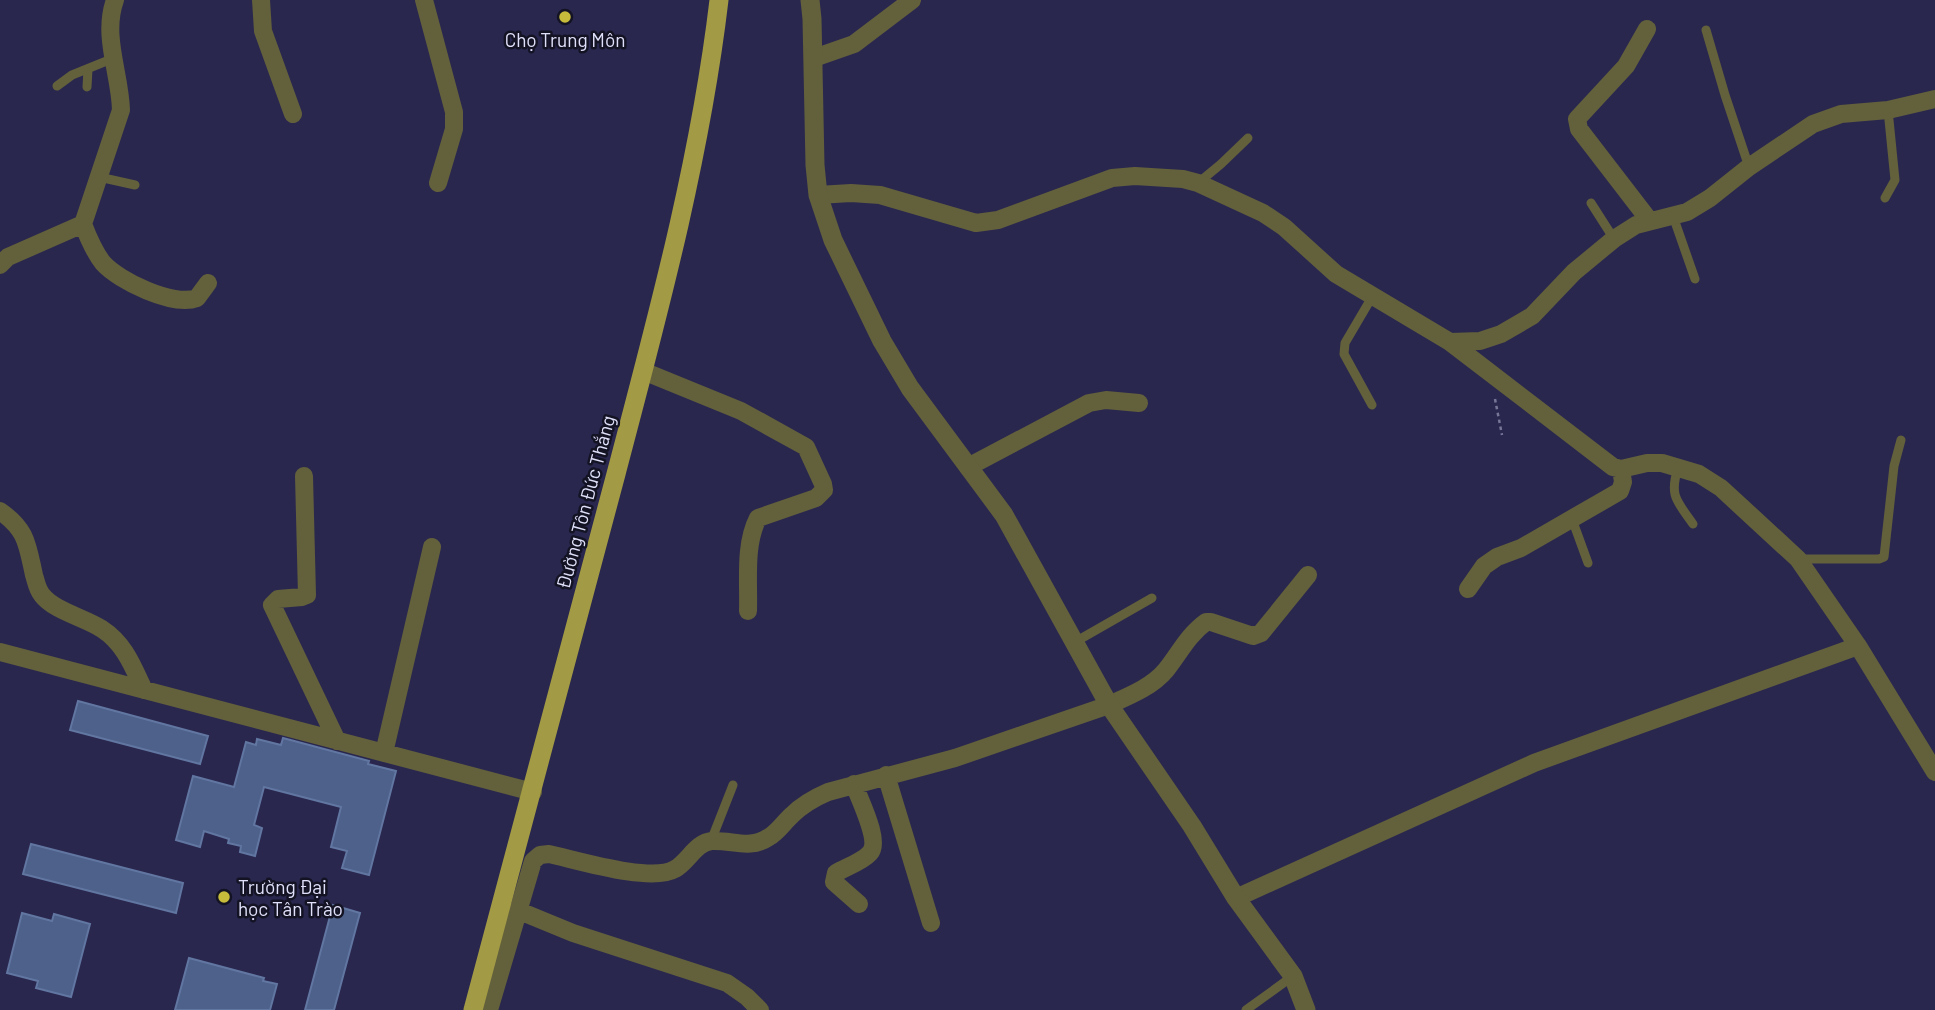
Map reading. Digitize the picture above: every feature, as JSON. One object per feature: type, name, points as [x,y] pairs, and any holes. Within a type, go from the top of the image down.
[{"type":"highway","name":"Đường Tôn Đức Thắng","points":[[472,1010],[533,792],[643,371],[692,166],[711,67],[719,0]]},
{"type":"street","points":[[116,0],[111,12],[110,35],[121,90],[121,110],[83,224],[100,260],[119,277],[170,299],[181,301],[197,298],[208,283]]},
{"type":"street","points":[[261,0],[263,31],[293,114]]},
{"type":"street","points":[[424,0],[454,112],[454,129],[438,183]]},
{"type":"street","points":[[810,0],[814,58],[815,165],[818,195],[832,240],[882,341],[910,388],[1004,515],[1109,705],[1192,826],[1236,898],[1293,976],[1306,1010]]},
{"type":"street","points":[[814,58],[854,44],[912,0]]},
{"type":"street","points":[[1647,29],[1626,66],[1577,119],[1578,129],[1649,220]]},
{"type":"street","points":[[1450,342],[1480,341],[1502,334],[1532,316],[1574,272],[1614,239],[1649,220],[1686,212],[1710,198],[1749,167],[1813,124],[1841,114],[1888,110],[1935,99]]},
{"type":"street","points":[[818,195],[880,195],[976,223],[998,220],[1112,178],[1135,176],[1183,179],[1198,183],[1273,220],[1336,274],[1450,342],[1613,467],[1621,469],[1647,463],[1662,463],[1699,474],[1721,488],[1798,559],[1858,646],[1935,772]]},
{"type":"street","points":[[0,264],[8,257],[83,224]]},
{"type":"street","points":[[643,371],[741,411],[806,447],[823,484],[824,490],[817,498],[758,518],[749,551],[748,611]]},
{"type":"street","points":[[968,467],[1089,404],[1105,400],[1139,403]]},
{"type":"street","points":[[1468,589],[1484,566],[1497,557],[1521,548],[1620,491],[1623,482],[1621,469]]},
{"type":"street","points":[[304,476],[309,587],[307,595],[278,599],[272,605],[337,741]]},
{"type":"street","points":[[0,511],[16,523],[25,535],[42,595],[113,637],[125,651],[144,690]]},
{"type":"street","points":[[384,753],[432,547]]},
{"type":"street","points":[[489,1010],[533,861],[540,855],[549,854],[638,873],[656,874],[674,870],[701,845],[711,841],[757,844],[771,836],[808,801],[828,792],[955,758],[1109,705],[1156,680],[1167,670],[1182,646],[1206,622],[1252,636],[1261,633],[1308,575]]},
{"type":"street","points":[[1236,898],[1534,763],[1858,646]]},
{"type":"street","points":[[0,652],[533,792]]},
{"type":"street","points":[[886,775],[931,923]]},
{"type":"street","points":[[854,785],[872,831],[873,850],[868,856],[836,873],[834,882],[859,904]]},
{"type":"street","points":[[517,910],[573,933],[716,978],[747,997],[760,1010]]},
{"type":"lane","points":[[1706,30],[1749,167]]},
{"type":"lane","points":[[57,86],[72,75],[114,58]]},
{"type":"lane","points":[[87,87],[88,69]]},
{"type":"lane","points":[[1885,198],[1895,180],[1888,110]]},
{"type":"lane","points":[[1198,183],[1248,138]]},
{"type":"lane","points":[[99,177],[135,185]]},
{"type":"lane","points":[[1591,203],[1614,239]]},
{"type":"lane","points":[[1673,216],[1695,279]]},
{"type":"lane","points":[[1372,297],[1345,343],[1344,354],[1372,405]]},
{"type":"lane","points":[[1798,559],[1884,557],[1894,466],[1901,440]]},
{"type":"lane","points":[[1678,468],[1673,484],[1674,495],[1693,524]]},
{"type":"lane","points":[[1572,519],[1588,563]]},
{"type":"lane","points":[[1074,643],[1152,598]]},
{"type":"lane","points":[[711,841],[733,785]]},
{"type":"lane","points":[[1246,1010],[1293,976]]},
{"type":"path","points":[[1490,372],[1502,435]]},
{"type":"building","points":[[78,701],[208,736],[200,764],[70,730]]},
{"type":"building","points":[[283,738],[396,771],[369,875],[342,868],[347,851],[331,847],[341,807],[264,787],[254,825],[262,828],[255,856],[240,852],[241,846],[228,843],[229,839],[204,831],[200,847],[176,840],[193,776],[234,787],[246,742],[256,745],[257,739],[281,745]]},
{"type":"building","points":[[31,844],[183,883],[176,913],[23,874]]},
{"type":"building","points":[[333,905],[360,913],[334,1010],[305,1010]]},
{"type":"building","points":[[22,913],[52,921],[54,914],[90,924],[71,997],[36,988],[38,981],[7,973]]},
{"type":"building","points":[[189,958],[277,984],[270,1010],[175,1010]]},
{"type":"place","name":"Chọ Trung Môn","points":[[565,17]]},
{"type":"place","name":"Trường Đại học Tân Trào","points":[[224,897]]}]
